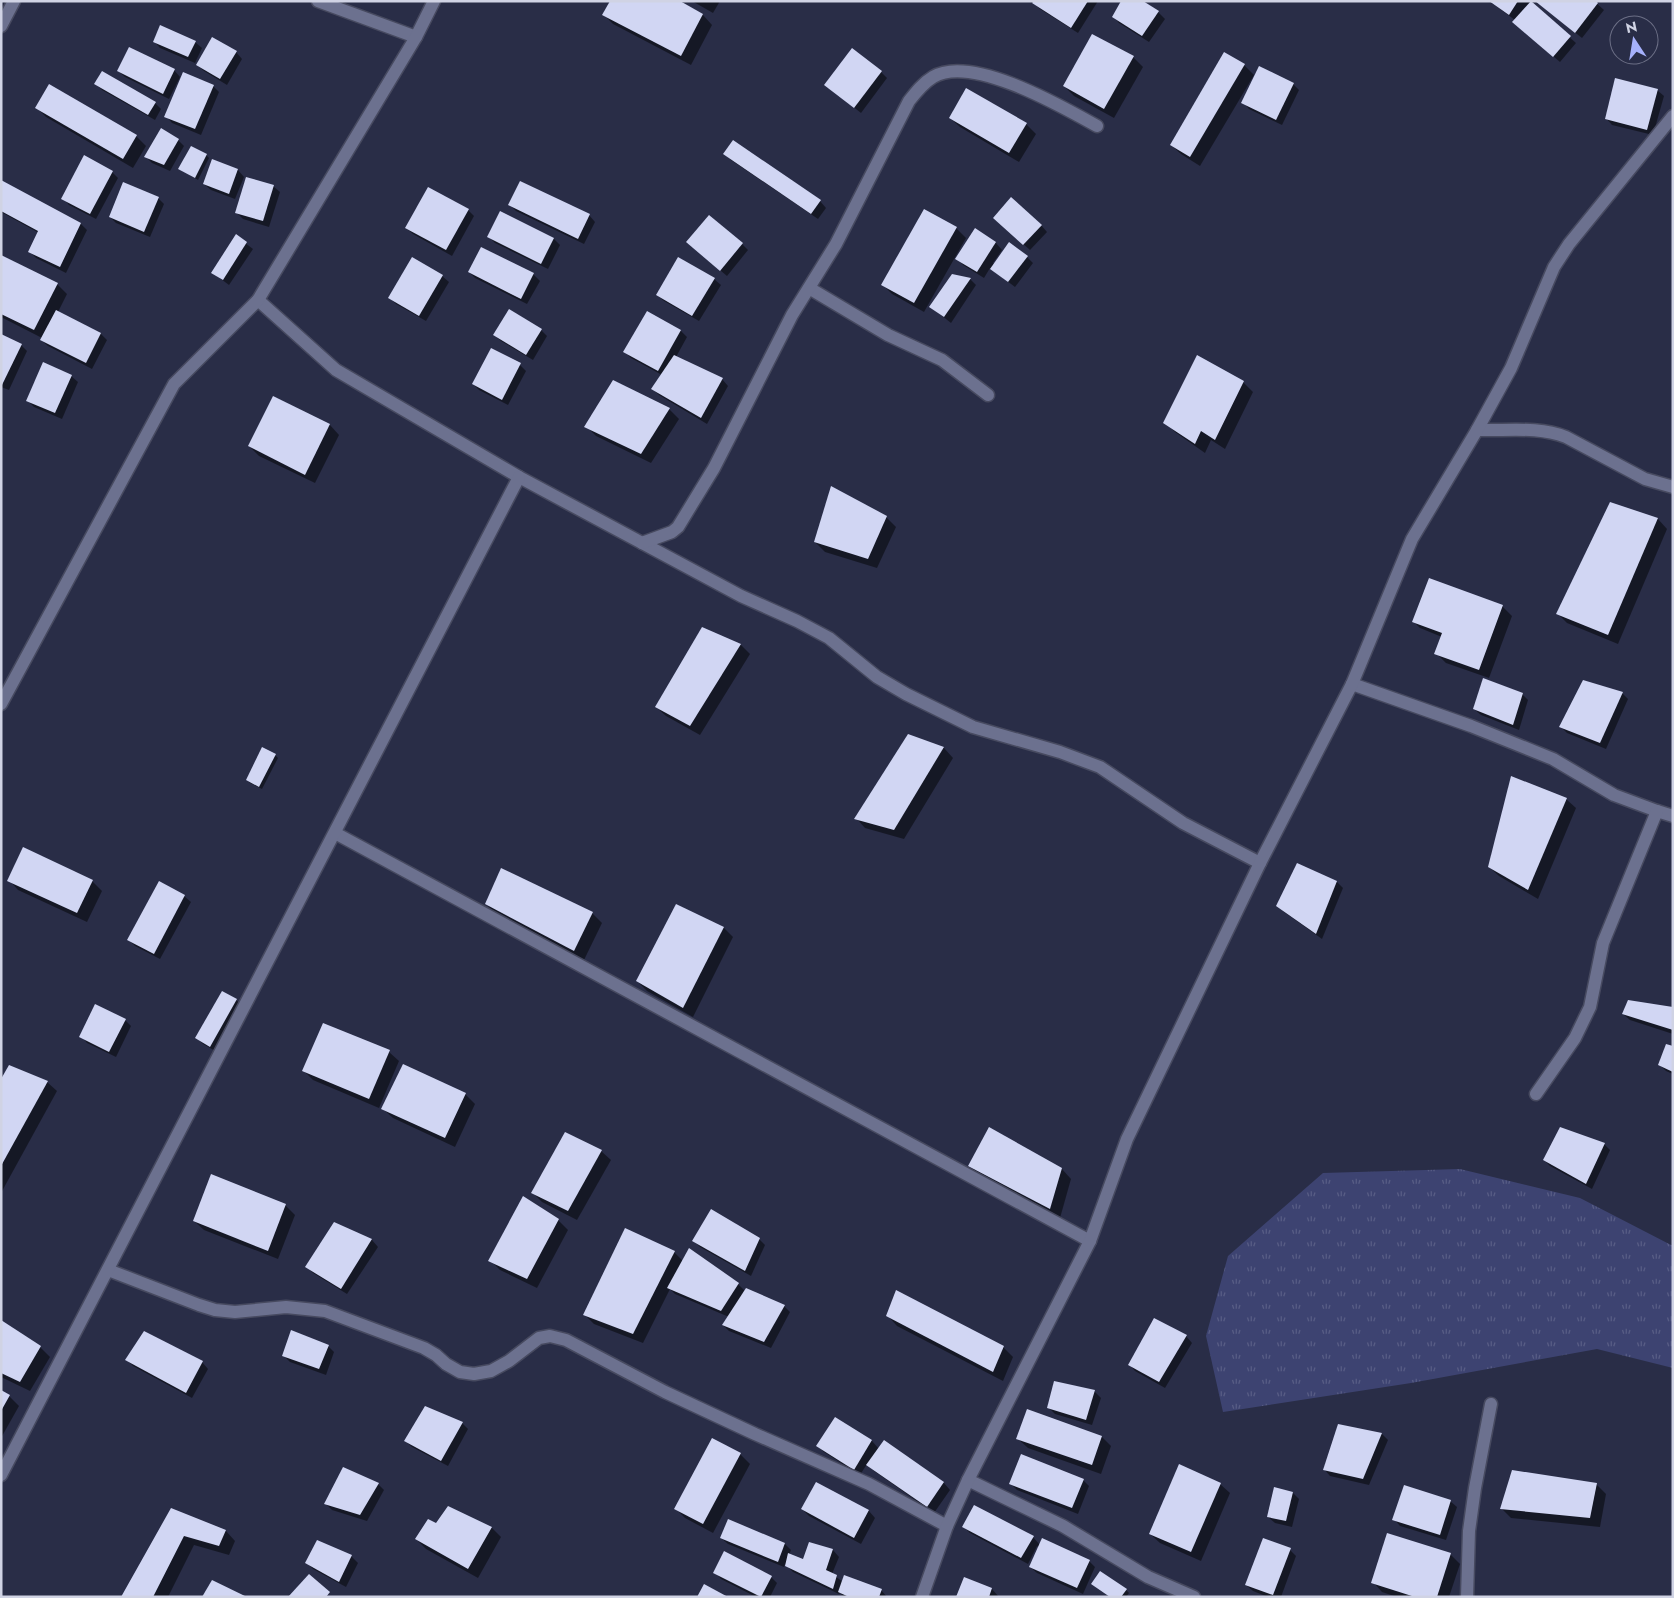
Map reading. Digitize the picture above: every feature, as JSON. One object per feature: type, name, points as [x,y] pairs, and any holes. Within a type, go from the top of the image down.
[{"type":"street","points":[[1,26],[14,1]]},
{"type":"street","points":[[318,1],[416,37]]},
{"type":"street","points":[[1,704],[174,384],[258,300],[416,37],[434,1]]},
{"type":"street","points":[[642,542],[672,532],[678,527],[714,468],[792,315],[836,244],[909,102],[921,86],[934,76],[950,71],[965,70],[1044,97],[1097,126]]},
{"type":"street","points":[[922,1597],[946,1526],[1090,1241],[1127,1139],[1260,864],[1352,684],[1412,539],[1477,430],[1511,368],[1554,267],[1570,244],[1673,116]]},
{"type":"street","points":[[809,288],[888,335],[942,360],[988,395]]},
{"type":"street","points":[[258,300],[336,370],[519,477],[741,596],[797,621],[829,638],[877,677],[906,694],[973,726],[1060,752],[1100,767],[1183,823],[1260,864]]},
{"type":"street","points":[[1477,430],[1536,430],[1553,432],[1566,437],[1645,480],[1673,487]]},
{"type":"street","points":[[1,1475],[519,477]]},
{"type":"street","points":[[1352,684],[1471,726],[1553,759],[1614,795],[1673,816]]},
{"type":"street","points":[[1536,1094],[1575,1038],[1590,1007],[1603,943],[1657,811]]},
{"type":"street","points":[[335,833],[1090,1241]]},
{"type":"street","points":[[108,1270],[215,1310],[235,1312],[286,1307],[325,1311],[424,1348],[460,1372],[474,1374],[491,1371],[509,1361],[539,1338],[550,1336],[566,1340],[674,1396],[869,1484],[946,1526]]},
{"type":"street","points":[[1467,1597],[1469,1531],[1474,1488],[1491,1404]]},
{"type":"street","points":[[968,1480],[1063,1526],[1148,1577],[1194,1597]]},
{"type":"green space","points":[[1460,1169],[1580,1198],[1673,1246],[1673,1368],[1597,1349],[1411,1383],[1223,1412],[1206,1336],[1228,1256],[1323,1173]]},
{"type":"building","points":[[610,1],[680,1],[703,14],[681,56],[602,15]]},
{"type":"building","points":[[1034,1],[1088,1],[1071,28],[1032,3]]},
{"type":"building","points":[[1121,1],[1143,1],[1159,11],[1142,36],[1112,17]]},
{"type":"building","points":[[1489,1],[1518,1],[1509,15]]},
{"type":"building","points":[[1531,1],[1571,36],[1553,57],[1512,22]]},
{"type":"building","points":[[1535,1],[1596,1],[1598,3],[1575,33]]},
{"type":"building","points":[[160,25],[196,41],[188,57],[153,42]]},
{"type":"building","points":[[1092,34],[1134,56],[1104,109],[1063,86]]},
{"type":"building","points":[[212,37],[237,51],[220,79],[196,65]]},
{"type":"building","points":[[129,47],[175,69],[163,94],[117,71]]},
{"type":"building","points":[[852,48],[882,71],[854,108],[824,85]]},
{"type":"building","points":[[1224,52],[1245,64],[1190,157],[1170,145]]},
{"type":"building","points":[[1259,66],[1294,83],[1276,120],[1241,103]]},
{"type":"building","points":[[102,71],[156,102],[148,115],[94,84]]},
{"type":"building","points":[[183,72],[214,85],[195,129],[164,117]]},
{"type":"building","points":[[1615,78],[1658,89],[1647,130],[1605,119]]},
{"type":"building","points":[[49,84],[137,135],[123,159],[35,108]]},
{"type":"building","points":[[966,88],[1027,123],[1009,153],[949,118]]},
{"type":"building","points":[[161,128],[179,139],[164,165],[144,157]]},
{"type":"building","points":[[733,140],[821,200],[811,214],[723,154]]},
{"type":"building","points":[[191,146],[207,154],[195,178],[178,169]]},
{"type":"building","points":[[84,155],[113,171],[90,214],[61,199]]},
{"type":"building","points":[[212,159],[238,169],[229,194],[203,184]]},
{"type":"building","points":[[246,177],[274,185],[263,221],[235,213]]},
{"type":"building","points":[[1,180],[81,223],[60,267],[28,252],[38,231],[1,211]]},
{"type":"building","points":[[520,181],[590,214],[578,239],[508,205]]},
{"type":"building","points":[[123,182],[159,197],[144,232],[109,217]]},
{"type":"building","points":[[428,187],[469,209],[446,250],[405,228]]},
{"type":"building","points":[[1011,197],[1042,225],[1023,245],[993,218]]},
{"type":"building","points":[[924,209],[957,227],[914,303],[881,285]]},
{"type":"building","points":[[500,211],[554,238],[541,264],[487,237]]},
{"type":"building","points":[[709,215],[743,243],[720,271],[686,242]]},
{"type":"building","points":[[975,228],[996,242],[977,272],[955,259]]},
{"type":"building","points":[[236,234],[247,242],[223,280],[211,273]]},
{"type":"building","points":[[1009,242],[1028,256],[1008,282],[990,269]]},
{"type":"building","points":[[481,247],[534,273],[521,299],[468,272]]},
{"type":"building","points":[[1,255],[58,283],[34,330],[1,314]]},
{"type":"building","points":[[412,257],[443,275],[419,316],[388,298]]},
{"type":"building","points":[[678,257],[715,278],[692,316],[656,295]]},
{"type":"building","points":[[952,274],[971,278],[944,317],[929,307]]},
{"type":"building","points":[[509,309],[542,329],[526,355],[493,335]]},
{"type":"building","points":[[56,310],[101,333],[86,363],[40,340]]},
{"type":"building","points":[[647,311],[681,330],[658,371],[623,352]]},
{"type":"building","points":[[1,334],[22,344],[1,387]]},
{"type":"building","points":[[491,348],[521,363],[502,400],[472,384]]},
{"type":"building","points":[[674,355],[723,378],[701,418],[651,389]]},
{"type":"building","points":[[1197,355],[1244,381],[1215,440],[1201,431],[1195,444],[1163,423]]},
{"type":"building","points":[[43,362],[72,375],[55,413],[26,401]]},
{"type":"building","points":[[613,380],[670,408],[641,454],[584,427]]},
{"type":"building","points":[[273,396],[330,424],[305,475],[248,446]]},
{"type":"building","points":[[831,486],[887,516],[868,559],[814,542]]},
{"type":"building","points":[[1610,502],[1658,518],[1608,635],[1556,614]]},
{"type":"building","points":[[1429,578],[1503,605],[1479,670],[1434,654],[1442,633],[1412,622]]},
{"type":"building","points":[[702,627],[741,644],[690,726],[655,707]]},
{"type":"building","points":[[1483,678],[1523,693],[1513,725],[1473,709]]},
{"type":"building","points":[[1583,680],[1623,692],[1600,743],[1559,727]]},
{"type":"building","points":[[908,734],[944,747],[894,830],[854,819]]},
{"type":"building","points":[[262,747],[276,754],[259,787],[246,780]]},
{"type":"building","points":[[1511,776],[1567,798],[1528,890],[1488,867]]},
{"type":"building","points":[[23,847],[93,880],[77,913],[7,881]]},
{"type":"building","points":[[1297,863],[1337,881],[1316,934],[1276,906]]},
{"type":"building","points":[[501,868],[593,912],[574,951],[485,904]]},
{"type":"building","points":[[159,881],[185,895],[154,954],[127,940]]},
{"type":"building","points":[[676,904],[724,927],[683,1008],[636,981]]},
{"type":"building","points":[[222,991],[237,999],[210,1047],[195,1038]]},
{"type":"building","points":[[1628,1000],[1673,1007],[1673,1030],[1622,1014]]},
{"type":"building","points":[[95,1004],[126,1019],[109,1052],[79,1037]]},
{"type":"building","points":[[323,1023],[390,1050],[369,1099],[302,1071]]},
{"type":"building","points":[[1666,1044],[1673,1046],[1673,1072],[1658,1065]]},
{"type":"building","points":[[403,1064],[466,1093],[445,1138],[381,1109]]},
{"type":"building","points":[[9,1065],[48,1081],[1,1166],[1,1079]]},
{"type":"building","points":[[989,1127],[1062,1168],[1050,1209],[968,1166]]},
{"type":"building","points":[[1560,1127],[1605,1143],[1586,1184],[1543,1160]]},
{"type":"building","points":[[565,1132],[602,1150],[568,1211],[531,1193]]},
{"type":"building","points":[[211,1174],[286,1204],[268,1251],[193,1221]]},
{"type":"building","points":[[523,1196],[559,1219],[527,1279],[488,1261]]},
{"type":"building","points":[[711,1209],[760,1238],[745,1271],[692,1241]]},
{"type":"building","points":[[334,1222],[372,1239],[341,1289],[305,1267]]},
{"type":"building","points":[[625,1228],[675,1251],[633,1334],[583,1315]]},
{"type":"building","points":[[689,1248],[739,1283],[721,1311],[667,1288]]},
{"type":"building","points":[[746,1288],[785,1305],[764,1342],[722,1325]]},
{"type":"building","points":[[896,1290],[1004,1346],[993,1372],[886,1316]]},
{"type":"building","points":[[1154,1318],[1187,1335],[1159,1382],[1128,1365]]},
{"type":"building","points":[[1,1320],[41,1346],[20,1382],[1,1373]]},
{"type":"building","points":[[291,1330],[329,1345],[319,1369],[282,1356]]},
{"type":"building","points":[[144,1331],[203,1361],[186,1393],[125,1360]]},
{"type":"building","points":[[1054,1381],[1095,1390],[1086,1420],[1047,1408]]},
{"type":"building","points":[[1,1390],[10,1395],[1,1411]]},
{"type":"building","points":[[425,1406],[463,1422],[441,1461],[404,1441]]},
{"type":"building","points":[[1027,1409],[1102,1436],[1092,1465],[1016,1439]]},
{"type":"building","points":[[835,1417],[872,1440],[854,1470],[816,1446]]},
{"type":"building","points":[[1338,1424],[1382,1433],[1363,1479],[1323,1470]]},
{"type":"building","points":[[712,1438],[741,1453],[703,1524],[674,1509]]},
{"type":"building","points":[[884,1440],[944,1482],[927,1507],[866,1465]]},
{"type":"building","points":[[1021,1454],[1084,1479],[1072,1508],[1009,1484]]},
{"type":"building","points":[[1179,1464],[1221,1483],[1191,1552],[1149,1534]]},
{"type":"building","points":[[343,1467],[379,1483],[360,1515],[324,1504]]},
{"type":"building","points":[[1512,1470],[1597,1483],[1590,1518],[1500,1509]]},
{"type":"building","points":[[816,1482],[869,1510],[854,1538],[801,1509]]},
{"type":"building","points":[[1404,1485],[1451,1500],[1440,1535],[1392,1520]]},
{"type":"building","points":[[1274,1487],[1293,1492],[1286,1521],[1267,1517]]},
{"type":"building","points":[[974,1505],[1034,1536],[1021,1558],[962,1527]]},
{"type":"building","points":[[448,1506],[492,1527],[468,1569],[415,1539],[428,1519],[436,1523]]},
{"type":"building","points":[[171,1508],[226,1530],[219,1546],[184,1536],[153,1597],[121,1597]]},
{"type":"building","points":[[728,1519],[785,1543],[778,1562],[720,1538]]},
{"type":"building","points":[[1387,1533],[1451,1553],[1437,1597],[1415,1597],[1371,1583]]},
{"type":"building","points":[[1042,1538],[1090,1560],[1077,1588],[1029,1567]]},
{"type":"building","points":[[1263,1538],[1291,1548],[1273,1595],[1245,1585]]},
{"type":"building","points":[[317,1540],[352,1555],[339,1582],[305,1563]]},
{"type":"building","points":[[809,1542],[833,1549],[826,1570],[837,1575],[833,1589],[785,1566],[788,1553],[803,1559]]},
{"type":"building","points":[[724,1551],[772,1576],[761,1597],[713,1573]]},
{"type":"building","points":[[1100,1571],[1127,1589],[1121,1597],[1110,1597],[1091,1584]]},
{"type":"building","points":[[309,1574],[330,1592],[326,1597],[288,1597]]},
{"type":"building","points":[[844,1575],[882,1589],[879,1597],[849,1597],[838,1592]]},
{"type":"building","points":[[964,1577],[992,1588],[989,1597],[956,1597]]},
{"type":"building","points":[[212,1580],[247,1597],[202,1597]]},
{"type":"building","points":[[704,1584],[728,1597],[697,1597]]}]
